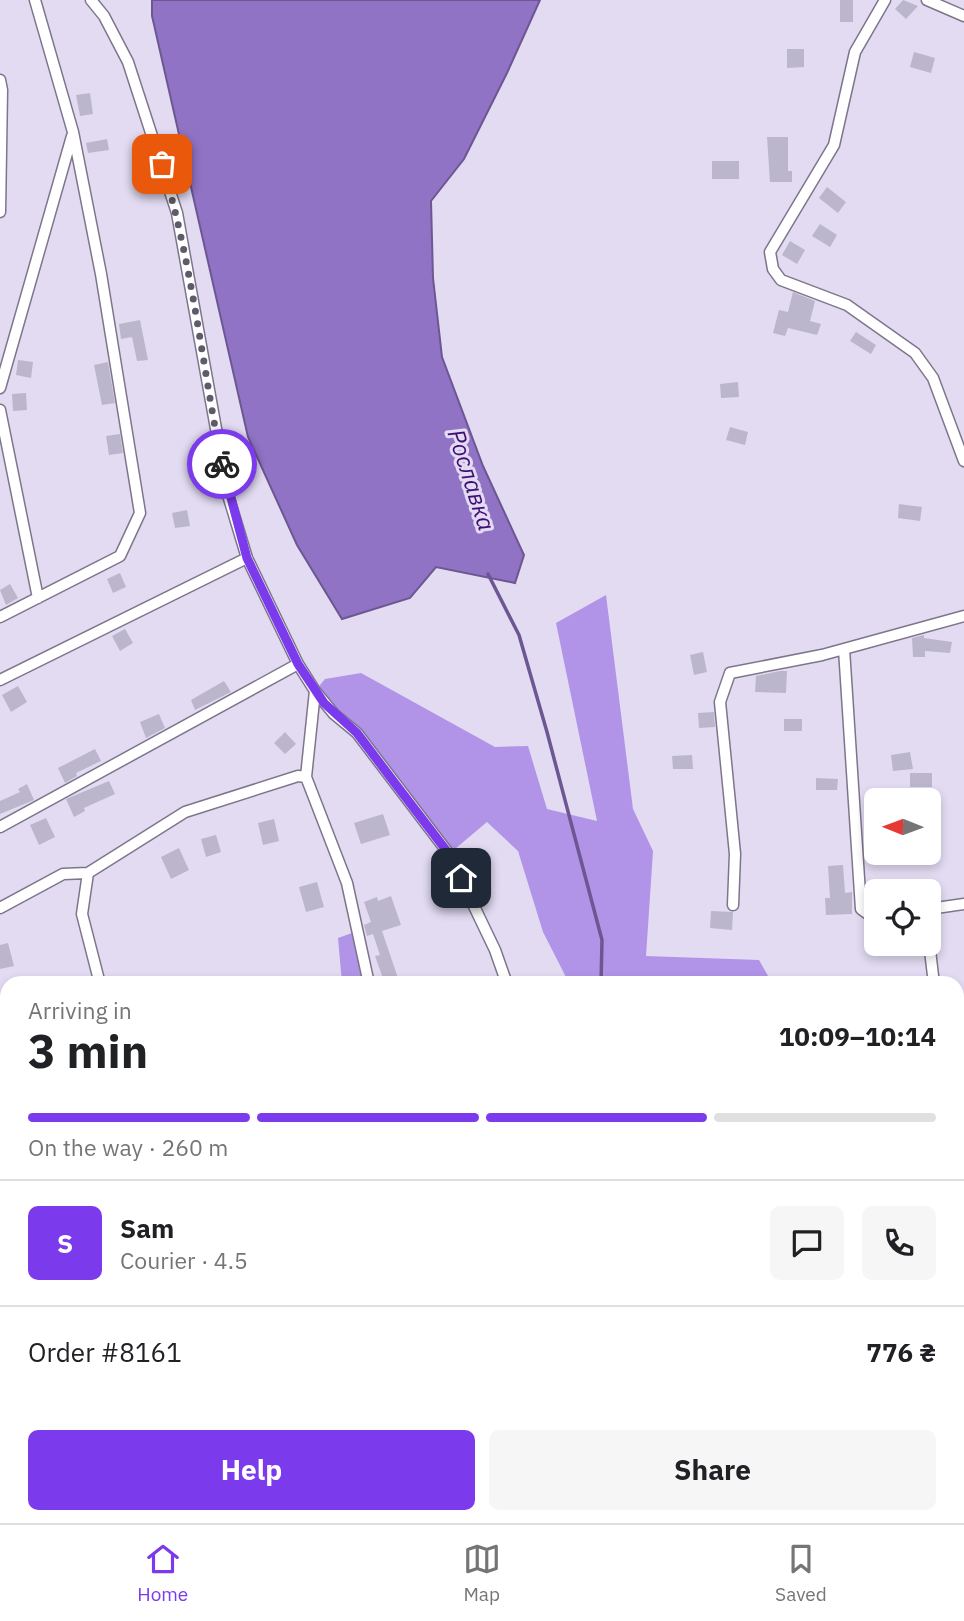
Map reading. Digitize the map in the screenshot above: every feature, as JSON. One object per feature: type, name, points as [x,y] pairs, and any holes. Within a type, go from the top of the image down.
[{"type":"street","points":[[0,617],[120,556],[140,513],[101,274],[74,132],[34,0]]},
{"type":"street","points":[[91,0],[104,16],[128,62],[177,213],[225,481],[247,558],[298,664],[315,691],[334,714],[357,733],[449,854],[495,950],[504,976]]},
{"type":"street","points":[[885,0],[855,52],[834,145],[770,252],[773,269],[781,280],[847,304],[915,353],[933,378],[964,461]]},
{"type":"street","points":[[927,0],[964,16]]},
{"type":"street","points":[[0,80],[0,212]]},
{"type":"street","points":[[0,388],[74,132]]},
{"type":"street","points":[[0,410],[38,598]]},
{"type":"street","points":[[0,680],[247,558]]},
{"type":"street","points":[[733,905],[735,854],[720,702],[730,673],[844,649],[964,616]]},
{"type":"street","points":[[844,649],[861,909],[864,911]]},
{"type":"street","points":[[0,827],[298,664]]},
{"type":"street","points":[[315,691],[306,777],[347,883],[367,976]]},
{"type":"street","points":[[0,908],[63,874],[88,873],[185,813],[298,776],[306,777]]},
{"type":"street","points":[[88,873],[82,914],[98,976]]},
{"type":"street","points":[[941,907],[964,904]]},
{"type":"street","points":[[931,956],[933,976]]},
{"type":"shaded area","points":[[606,595],[633,809],[653,851],[646,956],[759,960],[768,976],[565,976],[543,932],[518,851],[487,822],[449,854],[357,733],[315,691],[325,679],[361,673],[495,747],[528,746],[547,809],[597,821],[556,623]]},
{"type":"shaded area","points":[[352,933],[361,976],[341,976],[338,938]]},
{"type":"water","points":[[152,0],[540,0],[464,159],[431,201],[433,278],[442,357],[483,466],[524,555],[515,583],[436,567],[410,598],[342,619],[297,545],[248,437],[152,16]]},
{"type":"building","points":[[840,0],[853,0],[853,22],[840,22]]},
{"type":"building","points":[[903,0],[918,6],[906,19],[895,9]]},
{"type":"building","points":[[787,49],[804,49],[804,67],[787,68]]},
{"type":"building","points":[[914,52],[935,58],[931,73],[910,67]]},
{"type":"building","points":[[90,93],[93,114],[80,116],[76,95]]},
{"type":"building","points":[[767,137],[788,137],[788,171],[792,171],[792,182],[770,182]]},
{"type":"building","points":[[107,139],[109,150],[88,153],[86,143]]},
{"type":"building","points":[[712,161],[739,161],[739,179],[712,179]]},
{"type":"building","points":[[827,187],[846,202],[838,213],[819,198]]},
{"type":"building","points":[[820,224],[837,235],[830,247],[812,236]]},
{"type":"building","points":[[790,241],[805,250],[797,264],[782,255]]},
{"type":"building","points":[[793,292],[815,301],[810,321],[821,324],[817,335],[788,328],[785,336],[773,333],[779,310],[788,312]]},
{"type":"building","points":[[140,320],[148,360],[137,361],[132,337],[121,339],[119,324]]},
{"type":"building","points":[[856,332],[876,345],[871,354],[850,341]]},
{"type":"building","points":[[18,360],[33,362],[31,378],[16,375]]},
{"type":"building","points":[[108,362],[115,403],[102,405],[94,365]]},
{"type":"building","points":[[738,382],[739,397],[721,398],[720,384]]},
{"type":"building","points":[[26,393],[27,410],[13,411],[12,394]]},
{"type":"building","points":[[730,427],[748,432],[745,445],[726,440]]},
{"type":"building","points":[[120,434],[123,453],[109,455],[106,436]]},
{"type":"building","points":[[899,504],[922,507],[920,521],[898,518]]},
{"type":"building","points":[[187,510],[190,526],[175,528],[172,513]]},
{"type":"building","points":[[120,573],[126,587],[113,593],[107,579]]},
{"type":"building","points":[[10,584],[18,598],[6,605],[0,590]]},
{"type":"building","points":[[125,629],[133,643],[120,651],[112,636]]},
{"type":"building","points":[[924,635],[924,638],[952,642],[950,653],[925,651],[925,657],[913,657],[912,638]]},
{"type":"building","points":[[703,652],[707,672],[694,675],[690,655]]},
{"type":"building","points":[[787,671],[786,693],[755,692],[756,676]]},
{"type":"building","points":[[224,681],[231,692],[195,710],[191,700]]},
{"type":"building","points":[[18,686],[27,702],[11,712],[2,695]]},
{"type":"building","points":[[714,712],[715,727],[699,728],[698,713]]},
{"type":"building","points":[[159,714],[165,728],[146,738],[140,722]]},
{"type":"building","points":[[784,719],[802,719],[802,731],[784,731]]},
{"type":"building","points":[[285,732],[296,744],[285,754],[274,743]]},
{"type":"building","points":[[95,749],[101,761],[76,773],[77,776],[65,783],[58,768]]},
{"type":"building","points":[[910,752],[913,769],[893,771],[891,755]]},
{"type":"building","points":[[692,755],[693,769],[673,769],[672,756]]},
{"type":"building","points":[[910,773],[932,773],[932,787],[910,787]]},
{"type":"building","points":[[816,778],[838,779],[837,790],[816,790]]},
{"type":"building","points":[[109,781],[115,794],[84,808],[85,811],[74,817],[66,799]]},
{"type":"building","points":[[27,784],[34,800],[0,814],[0,801],[20,792],[18,789]]},
{"type":"building","points":[[383,814],[390,835],[361,844],[354,823]]},
{"type":"building","points":[[46,818],[55,837],[39,845],[30,825]]},
{"type":"building","points":[[274,819],[279,841],[263,845],[258,823]]},
{"type":"building","points":[[216,835],[221,852],[206,857],[201,839]]},
{"type":"building","points":[[179,848],[189,870],[171,879],[161,857]]},
{"type":"building","points":[[843,865],[845,893],[852,892],[852,914],[826,915],[825,898],[830,898],[828,866]]},
{"type":"building","points":[[317,882],[324,907],[306,912],[299,887]]},
{"type":"building","points":[[391,896],[401,925],[382,931],[397,976],[382,976],[375,956],[380,955],[373,934],[367,936],[364,925],[371,922],[364,902],[377,897],[378,901]]},
{"type":"building","points":[[711,911],[733,912],[732,930],[710,928]]},
{"type":"building","points":[[8,943],[14,966],[0,969],[0,945]]},
{"type":"waterway","name":"Рославка","points":[[488,574],[519,635],[547,732],[602,940],[601,976]]},
{"type":"way so far","points":[[162,164],[177,213],[188,265],[206,387],[222,464]]},
{"type":"route","points":[[222,464],[228,495],[247,558],[298,664],[324,703],[357,733],[449,854],[461,878]]}]
